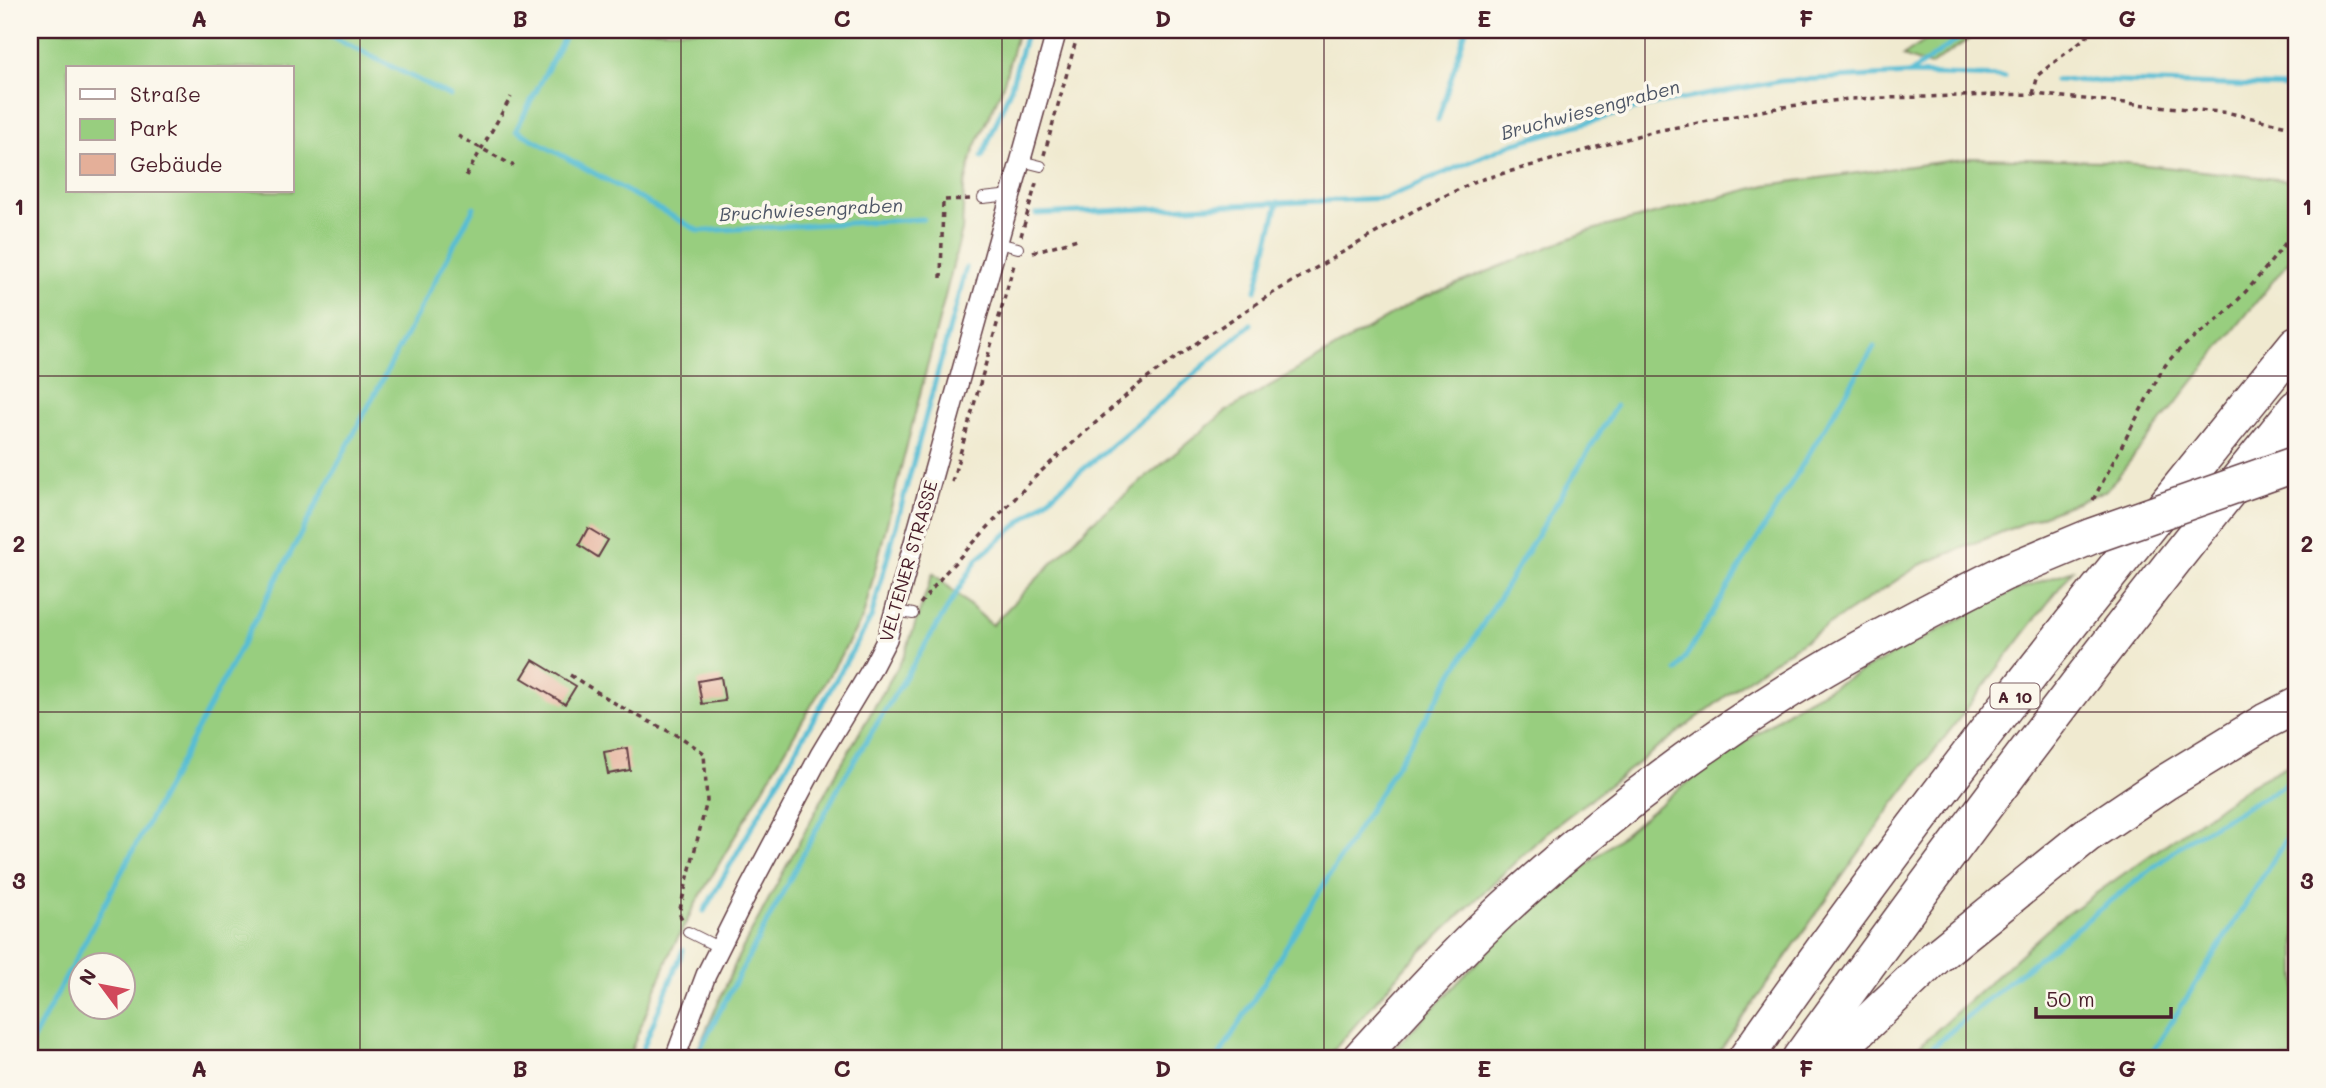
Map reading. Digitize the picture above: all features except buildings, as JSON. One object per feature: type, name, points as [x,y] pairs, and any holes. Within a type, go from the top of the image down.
[{"type":"highway","name":"A 10","points":[[1746,1058],[1896,853],[2032,674],[2296,344]]},
{"type":"highway","name":"A 10","points":[[1800,1058],[1982,811],[2296,408]]},
{"type":"highway","points":[[1360,1058],[1499,913],[1611,818],[1673,771],[1822,670],[1909,621],[2006,572],[2092,536],[2296,464]]},
{"type":"highway","points":[[1830,1058],[1936,957],[2087,835],[2266,721],[2296,706]]},
{"type":"street","name":"VELTENER STRASSE","points":[[675,1058],[706,975],[748,889],[820,755],[904,612],[998,243],[1057,30]]},
{"type":"lane","points":[[1021,161],[1041,166]]},
{"type":"lane","points":[[983,198],[1011,195]]},
{"type":"lane","points":[[998,243],[1018,248]]},
{"type":"lane","points":[[688,932],[720,948]]},
{"type":"path","points":[[2032,94],[2038,75],[2095,30]]},
{"type":"path","points":[[904,612],[946,573],[1038,474],[1138,385],[1273,293],[1415,210],[1476,181],[1651,132],[1782,107],[1849,99],[2032,94],[2230,113],[2296,128]]},
{"type":"path","points":[[466,176],[512,97]]},
{"type":"path","points":[[458,136],[514,166]]},
{"type":"path","points":[[941,278],[943,200],[983,198]]},
{"type":"path","points":[[2093,500],[2172,354],[2228,311],[2296,229]]},
{"type":"path","points":[[1033,252],[1081,239]]},
{"type":"path","points":[[570,675],[704,753],[707,801],[679,913],[688,932]]},
{"type":"green space","points":[[30,30],[1018,30],[1003,86],[973,152],[964,188],[962,230],[863,617],[672,949],[628,1058],[30,1058]]},
{"type":"green space","points":[[1941,30],[1982,30],[1930,66],[1903,56]]},
{"type":"green space","points":[[1971,158],[2107,161],[2296,181],[2296,252],[2107,490],[1920,565],[1760,670],[1546,833],[1406,966],[1327,1058],[694,1058],[740,953],[836,773],[904,656],[933,573],[992,625],[1093,521],[1225,412],[1417,300],[1588,231],[1766,185]]},
{"type":"green space","points":[[2073,570],[1892,806],[1715,1058],[1385,1058],[1509,929],[1676,791],[1797,705],[2011,592]]},
{"type":"green space","points":[[2296,761],[2296,1058],[1906,1058],[2058,920],[2250,785]]},
{"type":"waterway","name":"Bruchwiesengraben","points":[[319,30],[450,96]]},
{"type":"waterway","name":"Bruchwiesengraben","points":[[568,30],[516,130],[699,231],[923,219]]},
{"type":"waterway","points":[[982,157],[1011,87],[1027,30]]},
{"type":"waterway","points":[[1438,120],[1466,30]]},
{"type":"waterway","name":"Bruchwiesengraben","points":[[1909,74],[1971,30]]},
{"type":"waterway","name":"Bruchwiesengraben","points":[[1036,214],[1386,198],[1514,143],[1645,106],[1781,81],[1909,74],[2005,77]]},
{"type":"waterway","points":[[2055,80],[2296,87]]},
{"type":"waterway","points":[[1256,290],[1278,202]]},
{"type":"waterway","points":[[30,1045],[474,207]]},
{"type":"waterway","points":[[704,911],[871,618],[966,268]]},
{"type":"waterway","points":[[695,1058],[842,781],[978,558],[1251,324]]},
{"type":"waterway","points":[[1677,671],[1874,347]]},
{"type":"waterway","points":[[1218,1058],[1616,406]]},
{"type":"waterway","points":[[1920,1058],[2006,984],[2188,840],[2296,779]]},
{"type":"waterway","points":[[2149,1058],[2292,830]]},
{"type":"waterway","points":[[639,1058],[683,950]]}]
